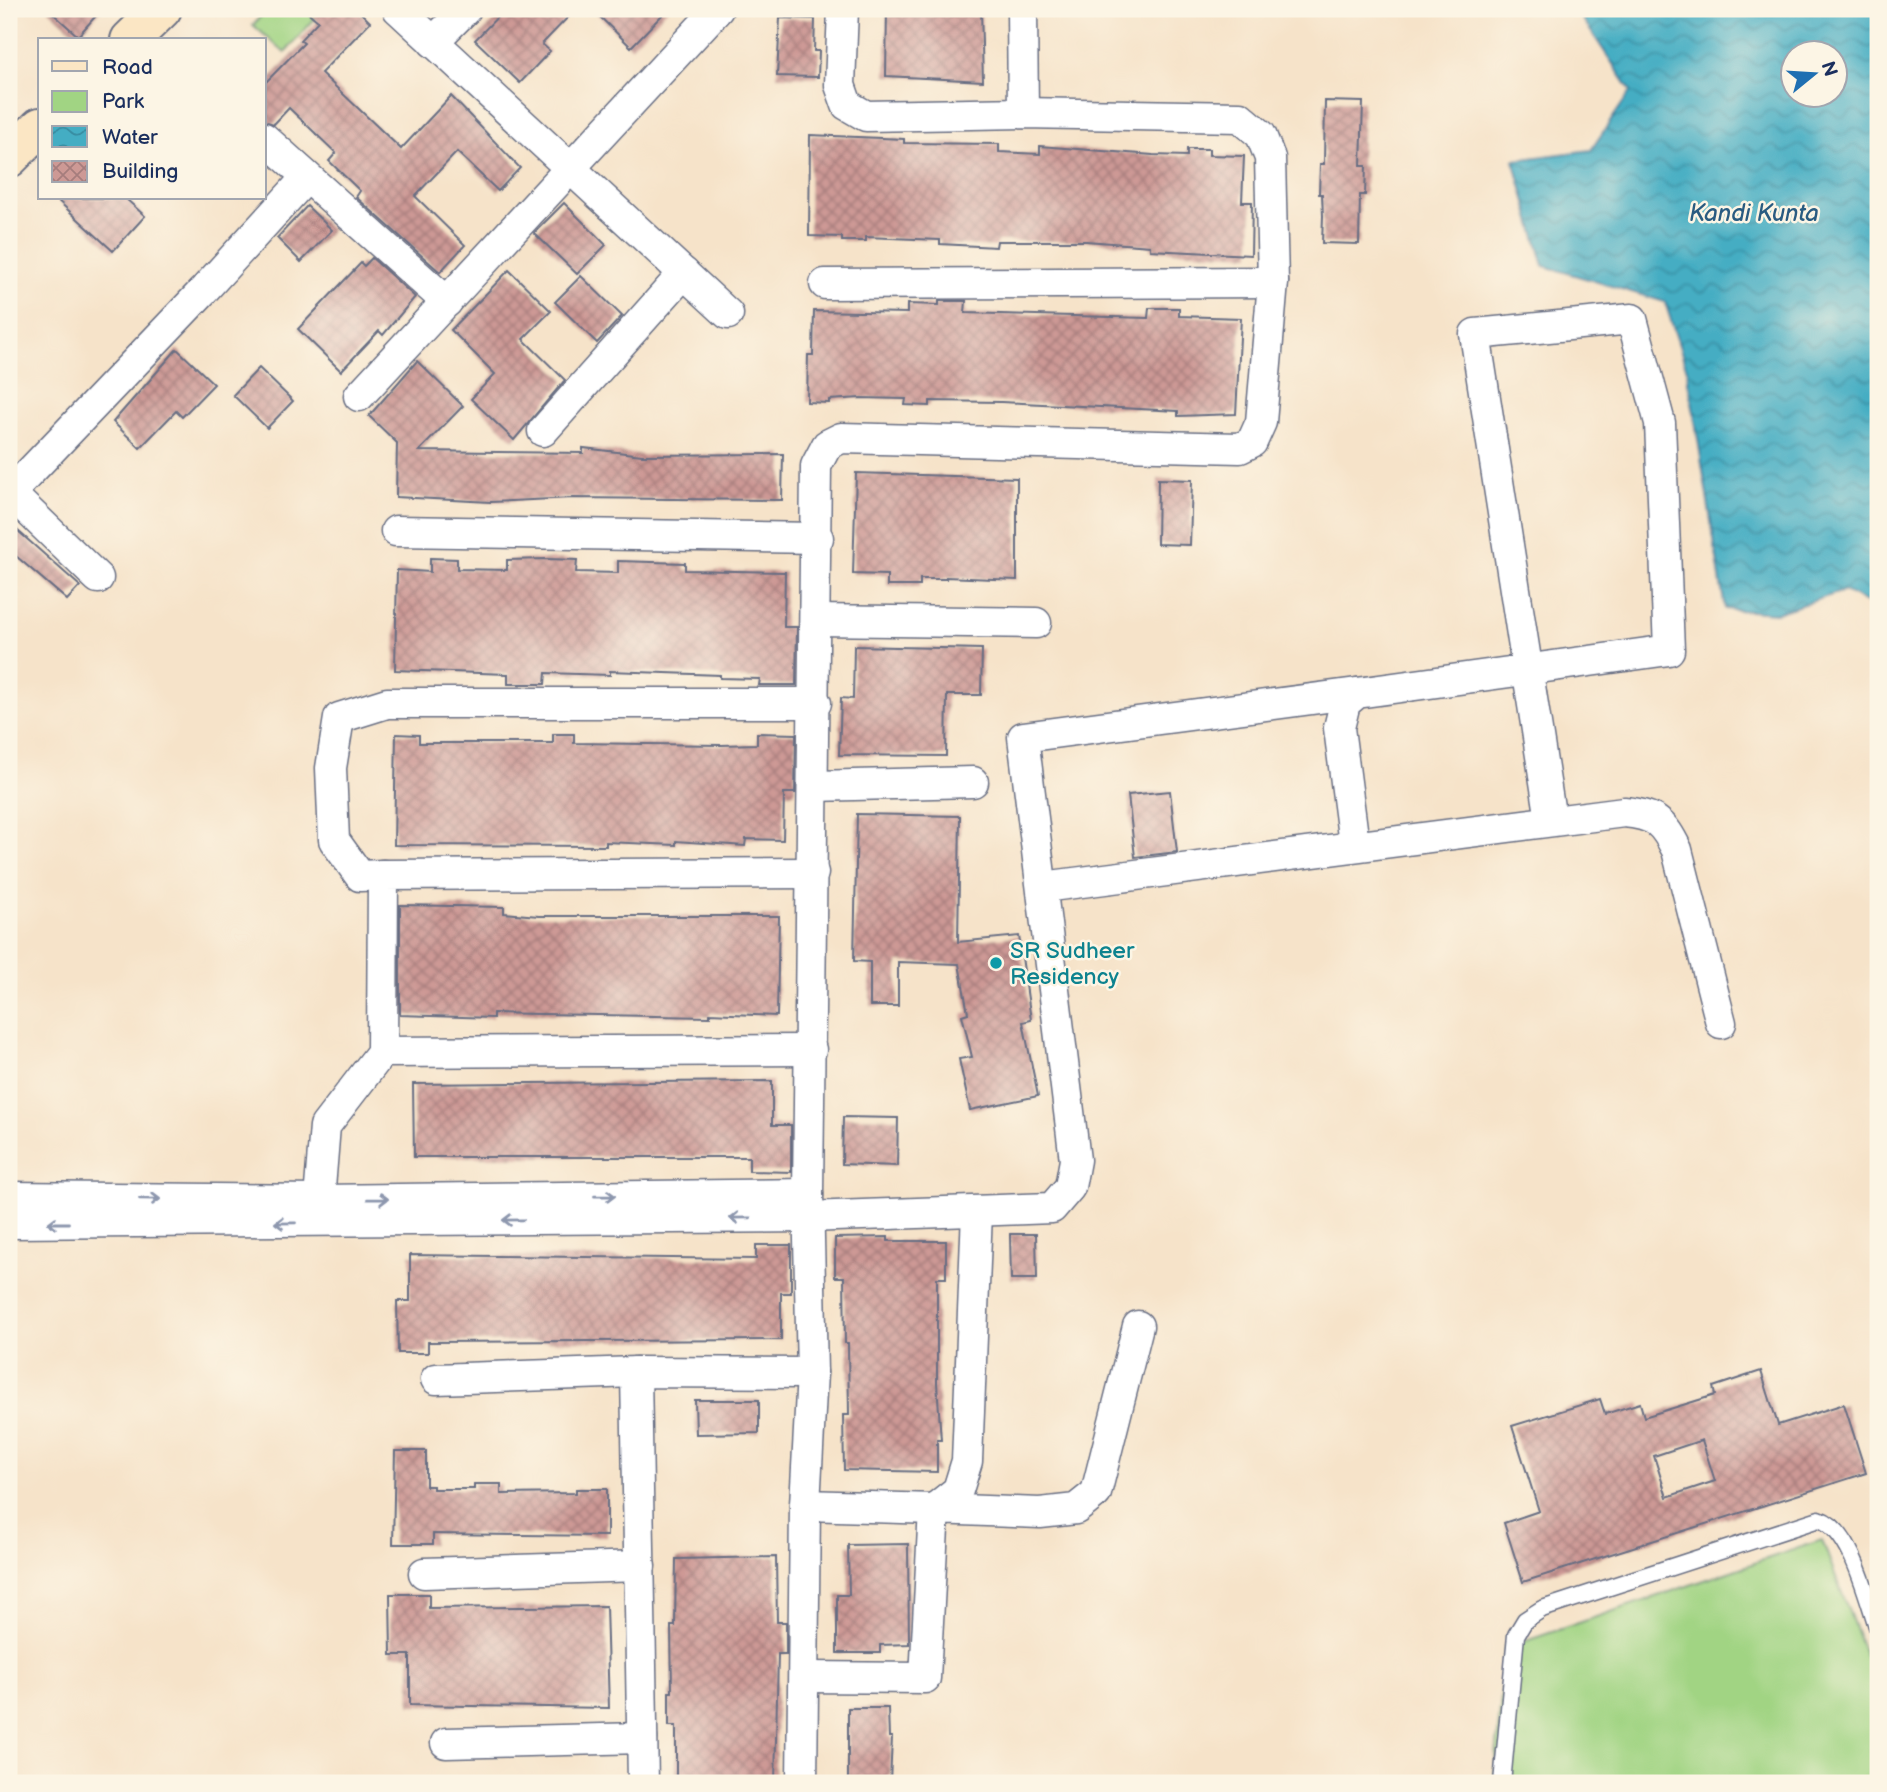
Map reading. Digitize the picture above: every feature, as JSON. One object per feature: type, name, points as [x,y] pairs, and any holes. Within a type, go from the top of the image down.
[{"type":"street","points":[[398,9],[728,314]]},
{"type":"street","points":[[433,42],[466,9]]},
{"type":"street","points":[[359,397],[718,9]]},
{"type":"street","points":[[802,1783],[805,1505],[812,1373],[808,1206],[816,704],[816,466],[827,445],[841,438],[1240,448],[1252,442],[1261,422],[1273,282],[1270,158],[1261,135],[1240,117],[1023,113],[866,116],[847,105],[840,85],[843,9]]},
{"type":"street","points":[[1022,9],[1023,113]]},
{"type":"street","points":[[9,158],[38,129]]},
{"type":"street","points":[[266,140],[447,302]]},
{"type":"street","points":[[98,578],[9,493],[203,291],[307,177]]},
{"type":"street","points":[[543,431],[684,273]]},
{"type":"street","points":[[825,284],[1273,282]]},
{"type":"street","points":[[9,1197],[808,1206],[977,1212],[1052,1208],[1070,1186],[1074,1160],[1023,737],[1357,693],[1527,669],[1669,650],[1660,423],[1632,319],[1475,334],[1527,669],[1552,820]]},
{"type":"street","points":[[396,531],[817,538]]},
{"type":"street","points":[[816,620],[1036,623]]},
{"type":"street","points":[[1354,844],[1339,728],[1345,703],[1357,693]]},
{"type":"street","points":[[813,873],[359,876],[334,841],[331,768],[340,718],[387,703],[816,704]]},
{"type":"street","points":[[814,786],[972,782]]},
{"type":"street","points":[[1043,887],[1552,820],[1625,812],[1649,814],[1667,829],[1677,850],[1721,1023]]},
{"type":"street","points":[[319,1200],[325,1126],[382,1052],[383,875]]},
{"type":"street","points":[[382,1052],[811,1050]]},
{"type":"street","points":[[9,1223],[808,1206]]},
{"type":"street","points":[[805,1677],[925,1678],[934,1509],[958,1490],[967,1461],[977,1212]]},
{"type":"street","points":[[805,1505],[1040,1513],[1076,1509],[1096,1493],[1138,1326]]},
{"type":"street","points":[[436,1379],[636,1372],[812,1373]]},
{"type":"street","points":[[636,1372],[643,1783]]},
{"type":"street","points":[[424,1573],[640,1566]]},
{"type":"street","points":[[446,1743],[642,1738]]},
{"type":"lane","points":[[1502,1783],[1516,1635],[1525,1620],[1542,1609],[1819,1519],[1832,1524],[1847,1545],[1878,1629]]},
{"type":"green space","points":[[267,9],[304,9],[315,18],[285,53],[253,25]]},
{"type":"green space","points":[[1822,1540],[1878,1689],[1878,1783],[1494,1783],[1505,1648]]},
{"type":"water","name":"Kandi Kunta","points":[[1576,9],[1878,9],[1878,608],[1844,591],[1776,613],[1725,609],[1687,370],[1665,302],[1544,266],[1514,160],[1591,150],[1631,91]]},
{"type":"building","points":[[48,9],[102,9],[78,36]]},
{"type":"building","points":[[304,9],[357,9],[370,22],[321,73],[401,149],[451,96],[520,168],[498,191],[457,152],[415,196],[465,245],[440,272],[356,197],[360,191],[329,161],[336,153],[289,108],[274,124],[266,122],[266,82],[304,43],[300,40],[318,21]]},
{"type":"building","points":[[505,9],[576,9],[542,44],[550,51],[520,83],[475,40]]},
{"type":"building","points":[[592,9],[668,9],[631,47]]},
{"type":"building","points":[[887,9],[981,9],[983,81],[886,76]]},
{"type":"building","points":[[780,18],[815,19],[814,51],[819,51],[818,77],[777,76]]},
{"type":"building","points":[[1325,101],[1363,102],[1361,166],[1366,166],[1365,195],[1360,195],[1359,244],[1322,243],[1322,194],[1319,194],[1320,164],[1324,164]]},
{"type":"building","points":[[810,135],[904,139],[904,143],[999,144],[999,152],[1040,154],[1040,146],[1187,156],[1187,149],[1209,149],[1209,155],[1244,156],[1242,202],[1252,202],[1251,255],[1150,250],[1150,246],[1086,241],[997,241],[996,247],[940,244],[940,240],[866,237],[866,241],[842,241],[842,237],[809,236]]},
{"type":"building","points":[[57,200],[127,200],[145,216],[113,251]]},
{"type":"building","points":[[564,203],[606,245],[577,274],[534,233]]},
{"type":"building","points":[[307,206],[332,230],[301,262],[277,238]]},
{"type":"building","points":[[372,258],[415,297],[383,335],[379,331],[341,371],[298,329],[361,263],[364,266]]},
{"type":"building","points":[[509,270],[551,311],[523,339],[565,380],[514,440],[471,399],[495,374],[451,330]]},
{"type":"building","points":[[581,276],[622,316],[597,343],[555,302]]},
{"type":"building","points":[[939,301],[966,301],[965,313],[1148,318],[1149,308],[1179,308],[1179,316],[1241,318],[1236,414],[1178,416],[1178,411],[1001,402],[930,401],[930,406],[905,405],[906,399],[861,398],[829,400],[829,403],[807,402],[808,355],[813,355],[814,311],[907,313],[907,304],[939,305]]},
{"type":"building","points":[[177,349],[214,384],[182,417],[176,411],[140,448],[113,422]]},
{"type":"building","points":[[417,361],[463,406],[419,451],[583,453],[583,448],[642,455],[783,454],[782,500],[573,498],[491,502],[396,497],[397,443],[369,416]]},
{"type":"building","points":[[259,368],[293,401],[267,428],[233,395]]},
{"type":"building","points":[[856,473],[1017,478],[1017,580],[946,577],[920,579],[920,586],[887,586],[887,575],[853,574]]},
{"type":"building","points":[[1158,479],[1192,480],[1190,545],[1157,544]]},
{"type":"building","points":[[9,523],[80,586],[67,600],[9,550]]},
{"type":"building","points":[[430,558],[457,559],[457,569],[507,570],[507,560],[547,559],[577,560],[576,572],[618,573],[618,561],[685,563],[685,570],[785,572],[784,627],[797,627],[796,685],[759,685],[760,679],[720,678],[720,675],[610,671],[610,675],[546,673],[545,684],[508,684],[508,674],[395,670],[397,570],[430,572]]},
{"type":"building","points":[[854,646],[982,649],[981,695],[947,695],[946,756],[839,755],[841,698],[853,699]]},
{"type":"building","points":[[757,733],[796,734],[795,793],[784,793],[783,840],[746,839],[745,846],[676,841],[676,845],[606,842],[606,846],[394,845],[396,734],[419,735],[419,743],[553,743],[553,734],[574,734],[574,743],[721,745],[757,744]]},
{"type":"building","points":[[1170,791],[1177,852],[1135,857],[1128,795]]},
{"type":"building","points":[[857,814],[960,816],[958,942],[1019,936],[1031,1020],[1023,1022],[1038,1096],[970,1110],[959,1059],[972,1057],[962,1015],[968,1013],[959,964],[898,962],[898,1006],[870,1006],[870,962],[854,961]]},
{"type":"building","points":[[400,905],[504,907],[504,913],[539,916],[779,916],[777,1016],[710,1013],[710,1017],[493,1013],[493,1018],[400,1015]]},
{"type":"building","points":[[772,1081],[772,1125],[791,1125],[791,1172],[749,1171],[749,1157],[414,1157],[413,1084]]},
{"type":"building","points":[[843,1117],[898,1118],[897,1166],[842,1164]]},
{"type":"building","points":[[1010,1234],[1036,1234],[1037,1279],[1011,1279]]},
{"type":"building","points":[[888,1237],[888,1241],[946,1241],[946,1278],[937,1278],[937,1383],[941,1440],[937,1440],[937,1472],[844,1470],[843,1415],[849,1415],[848,1343],[845,1343],[844,1277],[835,1277],[835,1238]]},
{"type":"building","points":[[756,1245],[791,1245],[791,1293],[781,1293],[781,1340],[428,1342],[428,1353],[398,1353],[397,1301],[410,1301],[410,1255],[756,1259]]},
{"type":"building","points":[[1761,1371],[1778,1425],[1844,1404],[1866,1473],[1523,1582],[1504,1523],[1539,1511],[1512,1426],[1600,1399],[1605,1414],[1640,1403],[1644,1417],[1715,1395],[1713,1387]],"holes":[[[1702,1440],[1715,1481],[1667,1497],[1654,1456]]]},
{"type":"building","points":[[695,1400],[759,1400],[759,1433],[696,1434]]},
{"type":"building","points":[[395,1451],[426,1451],[426,1486],[433,1486],[433,1489],[474,1489],[474,1484],[501,1484],[501,1494],[576,1493],[576,1489],[607,1489],[607,1536],[433,1534],[433,1544],[393,1544]]},
{"type":"building","points":[[908,1544],[909,1644],[880,1645],[880,1653],[837,1653],[837,1595],[849,1595],[848,1545]]},
{"type":"building","points":[[776,1557],[777,1622],[786,1622],[786,1654],[778,1654],[775,1783],[676,1783],[676,1726],[669,1726],[669,1692],[672,1692],[671,1626],[675,1626],[676,1559]]},
{"type":"building","points":[[390,1594],[429,1594],[429,1608],[606,1606],[609,1708],[410,1705],[410,1655],[391,1655]]},
{"type":"building","points":[[848,1708],[888,1708],[889,1737],[892,1737],[890,1783],[848,1783]]},
{"type":"place","name":"SR Sudheer Residency","points":[[996,963]]}]
